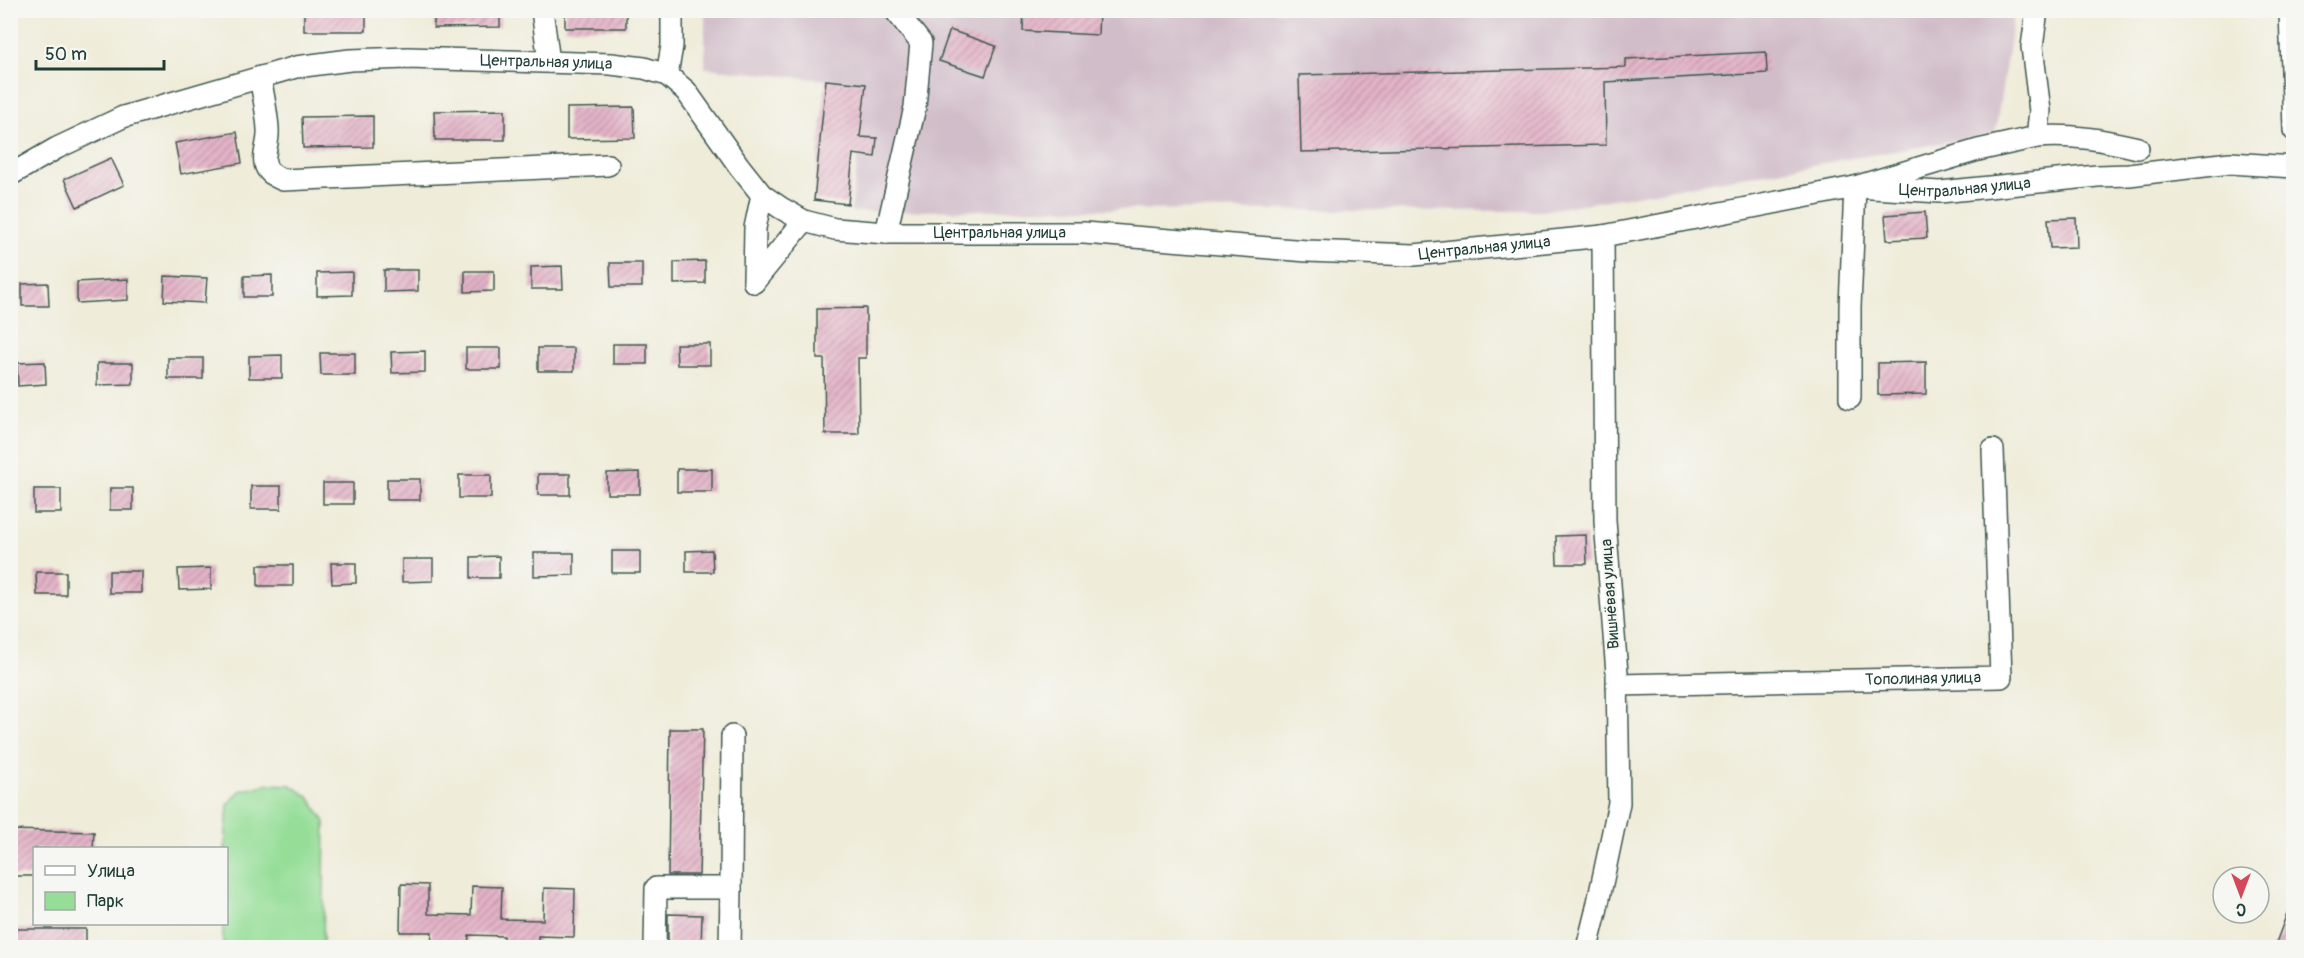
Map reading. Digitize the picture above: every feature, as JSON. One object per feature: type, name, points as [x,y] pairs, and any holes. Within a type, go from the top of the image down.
[{"type":"street","points":[[542,10],[549,62]]},
{"type":"street","points":[[667,75],[672,46],[672,10]]},
{"type":"street","points":[[886,233],[915,107],[921,43],[895,10]]},
{"type":"street","points":[[2037,10],[2032,47],[2040,111],[2037,137]]},
{"type":"street","points":[[2290,10],[2294,130]]},
{"type":"street","name":"Центральная улица","points":[[10,175],[57,148],[123,117],[296,67],[350,60],[408,58],[611,64],[644,68],[667,75],[686,91],[762,195],[804,221],[835,229],[886,233],[1084,232],[1307,251],[1414,255],[1603,236],[1855,187],[1940,192],[2230,163],[2294,167]]},
{"type":"street","points":[[260,77],[269,132],[265,147],[265,165],[272,176],[283,180],[608,165]]},
{"type":"street","points":[[1850,398],[1850,307],[1855,187],[1978,150],[2037,137],[2063,135],[2138,148]]},
{"type":"street","points":[[762,195],[755,228],[754,282],[804,221]]},
{"type":"street","name":"Вишнёвая улица","points":[[1587,948],[1619,803],[1617,685],[1605,521],[1603,236]]},
{"type":"street","name":"Тополиная улица","points":[[1617,685],[2001,677],[1994,450]]},
{"type":"street","points":[[730,948],[732,736]]},
{"type":"street","points":[[655,948],[656,888],[731,888]]},
{"type":"shaded area","points":[[705,11],[2014,11],[1995,134],[1542,211],[1052,209],[851,212],[866,84],[705,68]]},
{"type":"green space","points":[[267,784],[291,785],[309,797],[325,822],[323,947],[223,947],[223,925],[228,925],[228,847],[225,847],[228,804],[240,791]]},
{"type":"building","points":[[304,10],[366,10],[366,31],[304,31]]},
{"type":"building","points":[[434,10],[500,10],[500,27],[434,28]]},
{"type":"building","points":[[565,10],[626,10],[626,28],[565,28]]},
{"type":"building","points":[[1024,10],[1099,10],[1098,35],[1023,31]]},
{"type":"building","points":[[950,30],[996,46],[985,76],[939,61]]},
{"type":"building","points":[[1766,52],[1767,73],[1605,82],[1606,145],[1301,152],[1299,75],[1626,67],[1626,59]]},
{"type":"building","points":[[826,80],[866,84],[860,137],[877,138],[875,157],[853,154],[848,204],[814,200]]},
{"type":"building","points":[[634,107],[635,138],[567,139],[567,108]]},
{"type":"building","points":[[505,110],[505,140],[435,140],[434,111]]},
{"type":"building","points":[[373,116],[373,147],[303,148],[302,117]]},
{"type":"building","points":[[237,132],[242,163],[181,174],[175,143]]},
{"type":"building","points":[[111,158],[124,185],[77,207],[64,179]]},
{"type":"building","points":[[1925,212],[1927,238],[1887,240],[1885,215]]},
{"type":"building","points":[[2076,218],[2077,247],[2050,248],[2048,219]]},
{"type":"building","points":[[705,261],[705,283],[674,284],[674,262]]},
{"type":"building","points":[[610,263],[642,263],[642,287],[611,287]]},
{"type":"building","points":[[562,266],[563,289],[531,289],[531,267]]},
{"type":"building","points":[[384,270],[418,270],[418,291],[384,292]]},
{"type":"building","points":[[465,271],[494,271],[494,291],[465,292]]},
{"type":"building","points":[[352,272],[352,295],[317,296],[317,273]]},
{"type":"building","points":[[272,275],[272,297],[244,297],[244,276]]},
{"type":"building","points":[[165,276],[207,278],[205,303],[164,301]]},
{"type":"building","points":[[128,279],[128,300],[77,303],[77,282]]},
{"type":"building","points":[[48,283],[49,306],[22,306],[22,284]]},
{"type":"building","points":[[866,308],[866,358],[858,358],[859,434],[825,434],[824,359],[817,359],[817,309]]},
{"type":"building","points":[[613,344],[647,344],[647,364],[613,364]]},
{"type":"building","points":[[676,344],[710,344],[710,365],[677,365]]},
{"type":"building","points":[[466,348],[501,348],[501,369],[466,369]]},
{"type":"building","points":[[538,348],[574,348],[574,371],[538,371]]},
{"type":"building","points":[[425,351],[425,372],[392,373],[391,352]]},
{"type":"building","points":[[320,353],[355,353],[355,375],[321,375]]},
{"type":"building","points":[[282,355],[282,378],[249,378],[249,356]]},
{"type":"building","points":[[168,358],[203,358],[203,379],[168,379]]},
{"type":"building","points":[[45,362],[46,384],[18,386],[17,363]]},
{"type":"building","points":[[1926,362],[1926,394],[1878,395],[1878,363]]},
{"type":"building","points":[[97,363],[133,363],[133,384],[97,385]]},
{"type":"building","points":[[677,469],[712,469],[712,492],[677,492]]},
{"type":"building","points":[[640,472],[640,494],[607,494],[607,473]]},
{"type":"building","points":[[538,474],[570,474],[570,495],[538,495]]},
{"type":"building","points":[[459,475],[491,475],[491,498],[459,498]]},
{"type":"building","points":[[387,479],[420,479],[420,500],[387,500]]},
{"type":"building","points":[[323,483],[353,483],[353,504],[323,504]]},
{"type":"building","points":[[251,486],[281,486],[281,509],[251,509]]},
{"type":"building","points":[[110,488],[133,488],[133,510],[110,510]]},
{"type":"building","points":[[34,489],[61,489],[61,513],[34,513]]},
{"type":"building","points":[[1586,535],[1587,564],[1557,564],[1556,536]]},
{"type":"building","points":[[712,550],[713,572],[686,572],[686,551]]},
{"type":"building","points":[[612,551],[640,551],[640,573],[612,573]]},
{"type":"building","points":[[534,553],[574,553],[574,575],[534,576]]},
{"type":"building","points":[[499,556],[499,578],[471,578],[471,557]]},
{"type":"building","points":[[402,559],[433,559],[433,581],[402,582]]},
{"type":"building","points":[[331,563],[356,563],[356,583],[332,584]]},
{"type":"building","points":[[258,565],[293,565],[293,586],[258,586]]},
{"type":"building","points":[[211,568],[211,589],[179,590],[178,569]]},
{"type":"building","points":[[109,571],[141,571],[141,593],[109,593]]},
{"type":"building","points":[[36,572],[66,572],[66,595],[37,595]]},
{"type":"building","points":[[670,729],[703,729],[699,875],[668,875]]},
{"type":"building","points":[[10,830],[94,832],[93,847],[33,847],[33,876],[10,876]]},
{"type":"building","points":[[401,884],[428,885],[428,914],[471,915],[472,886],[502,887],[501,919],[543,920],[544,888],[575,889],[574,937],[538,936],[538,948],[504,948],[504,936],[469,935],[468,948],[431,948],[432,932],[400,932]]},
{"type":"building","points":[[2292,900],[2294,948],[2274,948]]},
{"type":"building","points":[[668,914],[702,915],[701,948],[668,948]]},
{"type":"building","points":[[10,929],[86,929],[86,948],[10,948]]}]
